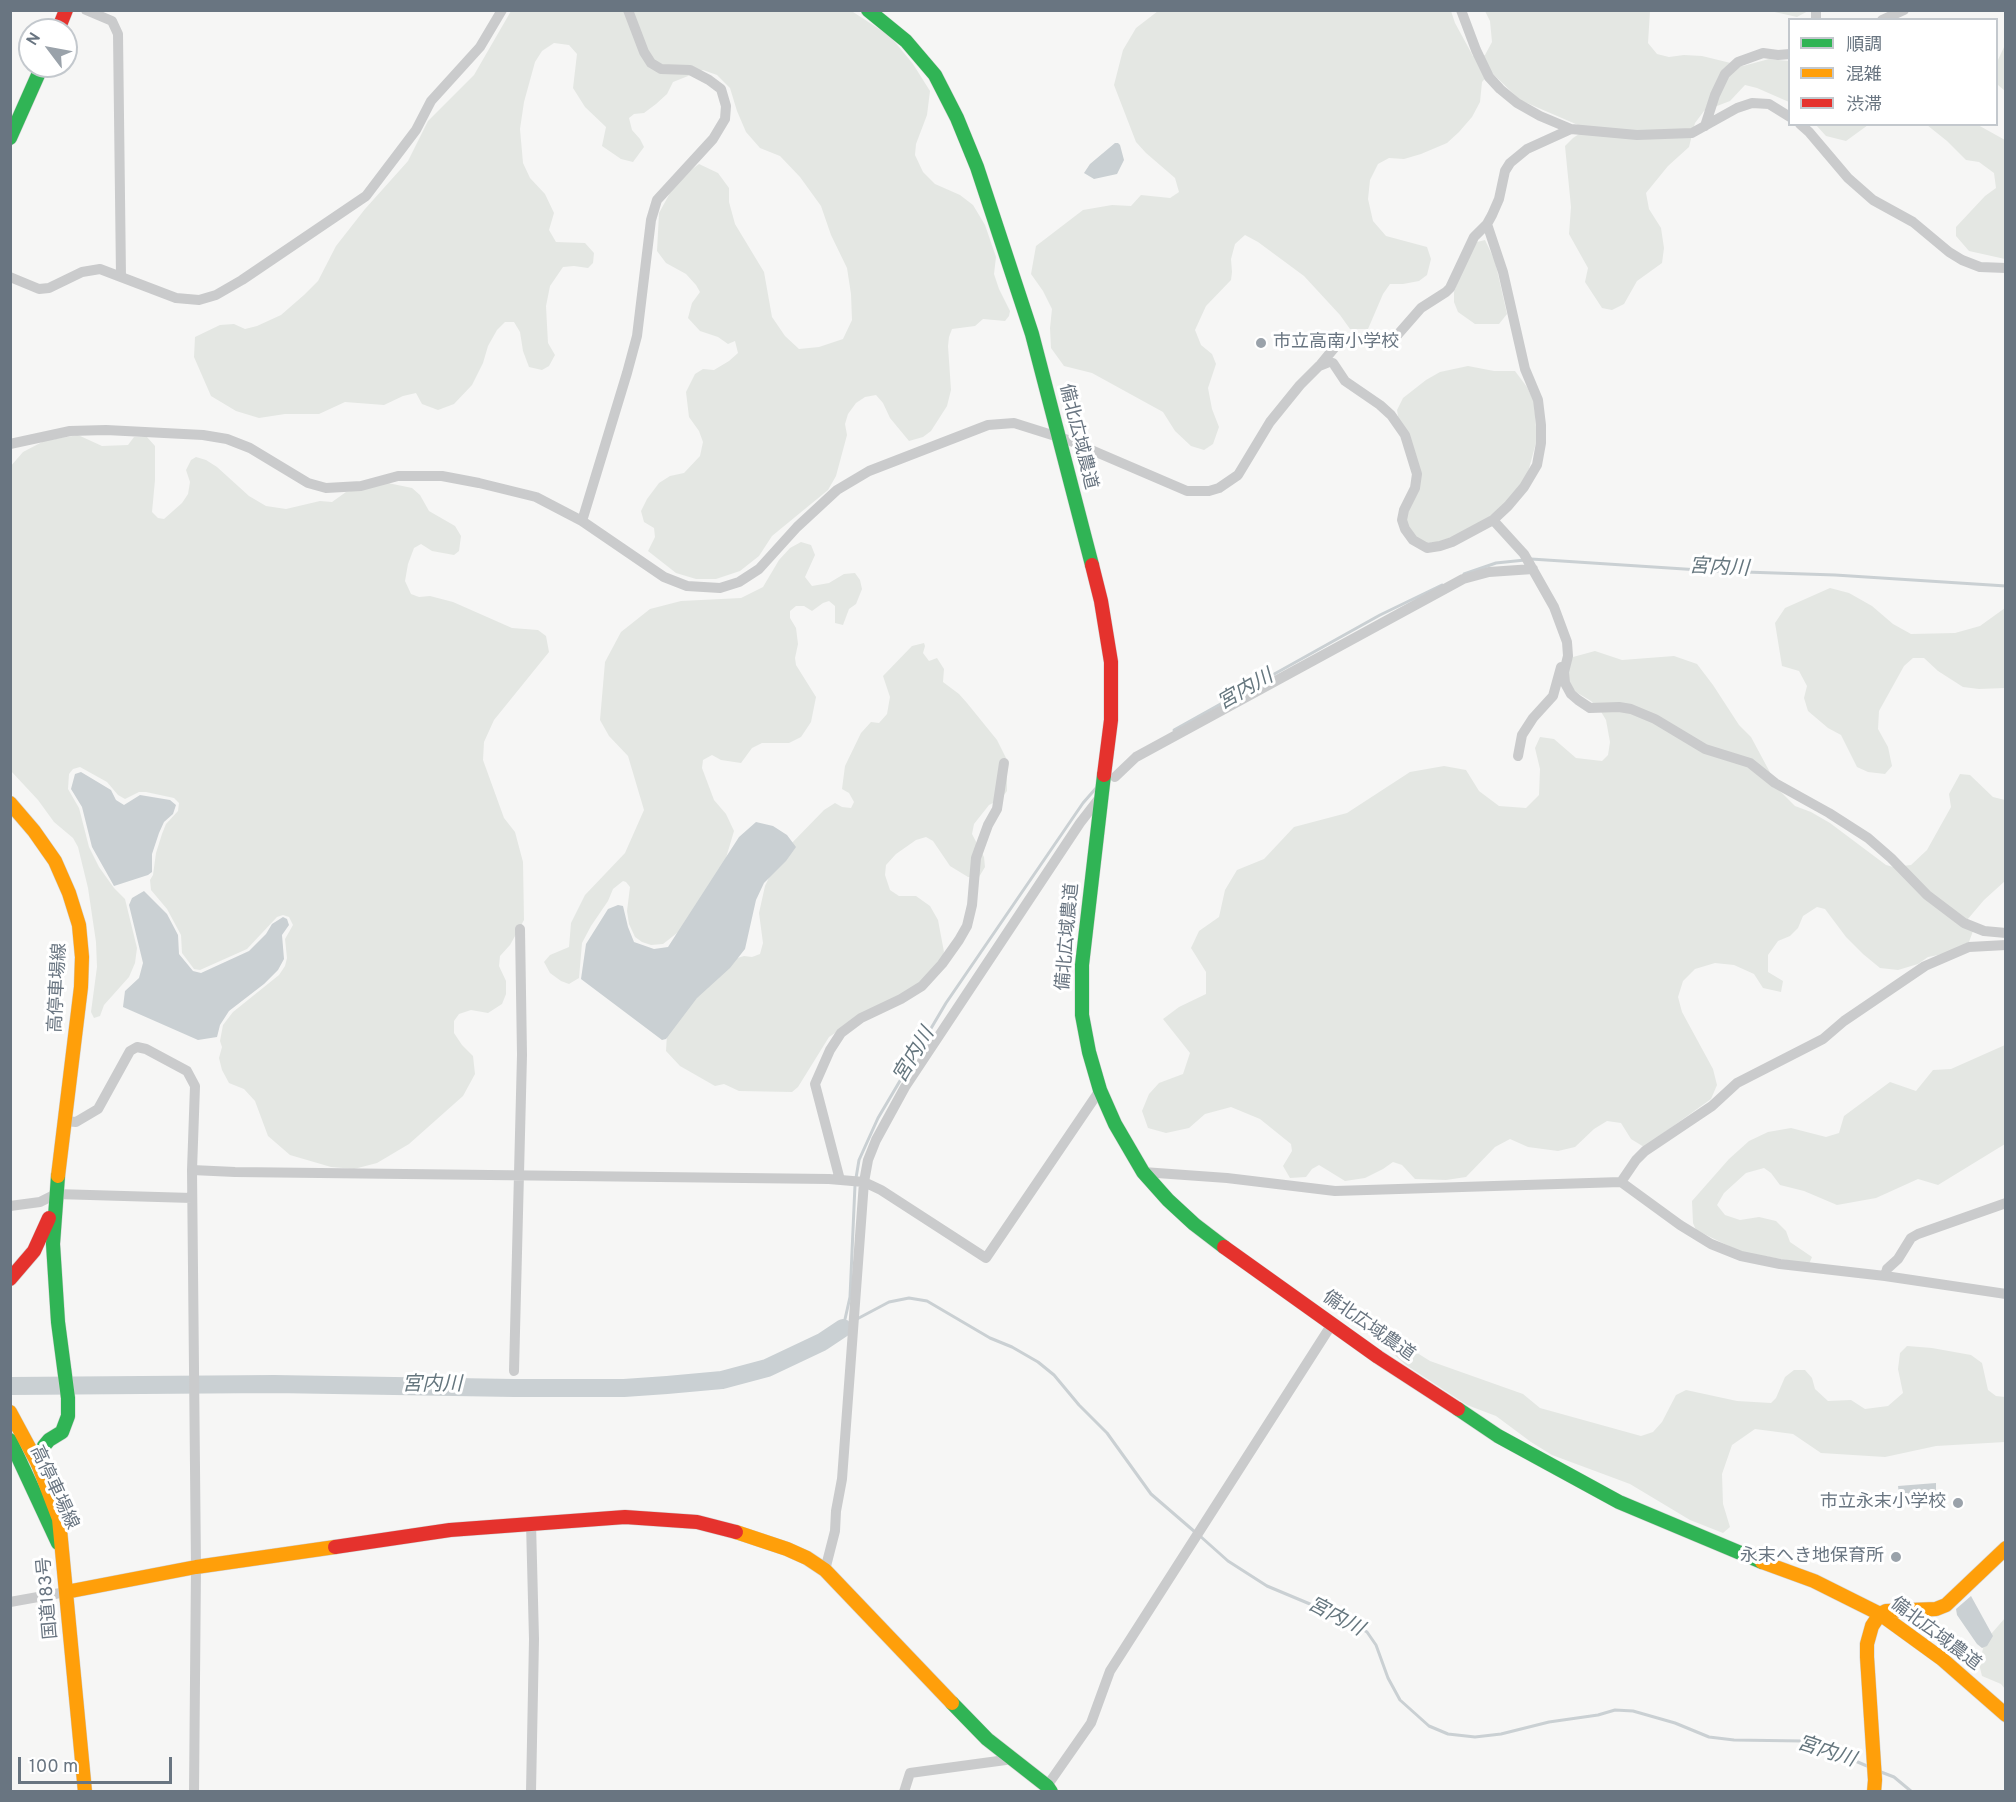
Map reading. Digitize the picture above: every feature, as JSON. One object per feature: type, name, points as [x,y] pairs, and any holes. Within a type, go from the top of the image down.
[{"type":"main road","name":"備北広域農道","points":[[868,10],[906,41],[935,75],[957,118],[977,167],[1032,334],[1101,601],[1108,636],[1111,691],[1107,785],[1082,965],[1082,1015],[1089,1052],[1100,1090],[1115,1124],[1143,1172],[1194,1224],[1239,1259],[1446,1403],[1498,1436],[1619,1502],[1814,1581],[1880,1614],[1942,1659],[2006,1714]]},
{"type":"main road","points":[[10,138],[37,78]]},
{"type":"main road","name":"高停車場線","points":[[10,804],[34,831],[55,861],[69,893],[79,926],[82,957],[81,987],[52,1245],[68,1398],[66,1425],[62,1432],[44,1446],[38,1464]]},
{"type":"main road","name":"高停車場線","points":[[10,1279],[26,1263],[41,1239],[56,1194]]},
{"type":"main road","name":"国道183号","points":[[11,1412],[38,1464],[59,1519],[85,1791]]},
{"type":"main road","name":"高停車場線","points":[[10,1440],[63,1552]]},
{"type":"main road","points":[[66,1592],[196,1567],[450,1530],[625,1517],[697,1522],[728,1529],[787,1549],[825,1570],[987,1739],[1049,1789]]},
{"type":"main road","points":[[1875,1786],[1866,1644],[1872,1626],[1880,1614],[1888,1611],[1936,1609],[1946,1605],[2006,1548]]},
{"type":"street","points":[[86,10],[112,21],[118,34],[121,277]]},
{"type":"street","points":[[10,277],[39,289],[50,288],[81,272],[100,269],[176,298],[199,300],[216,295],[242,280],[366,196],[416,130],[430,101],[480,47],[502,10]]},
{"type":"street","points":[[582,521],[637,336],[651,220],[657,200],[713,139],[725,118],[726,106],[721,89],[709,80],[690,70],[661,69],[651,63],[628,10]]},
{"type":"street","points":[[1461,10],[1489,77],[1500,89],[1532,112],[1571,129],[1637,135],[1692,133],[1737,108],[1752,103],[1769,105],[1788,116]]},
{"type":"street","points":[[1886,18],[1904,10]]},
{"type":"street","points":[[1705,126],[1725,74],[1737,62],[1763,53],[1788,54]]},
{"type":"street","points":[[1802,126],[1848,178],[1873,200],[1913,222],[1962,260],[1980,267],[2006,268]]},
{"type":"street","points":[[10,444],[70,431],[106,430],[204,435],[227,439],[250,448],[308,483],[327,488],[361,486],[398,476],[442,476],[536,497],[582,521],[664,577],[687,586],[720,588],[740,582],[759,569],[797,527],[837,490],[869,471],[988,425],[1014,423],[1068,440],[1178,488],[1187,491],[1209,491],[1228,484],[1238,475],[1270,422],[1335,347],[1345,342],[1363,339],[1388,340],[1397,337],[1421,308],[1450,288],[1474,237],[1487,224],[1499,199],[1505,171],[1510,163],[1527,148],[1571,129]]},
{"type":"street","points":[[1321,364],[1333,363],[1341,377],[1390,415],[1404,435],[1417,474],[1415,488],[1401,520],[1404,529],[1413,540],[1427,548],[1440,546],[1493,520],[1514,500],[1537,465],[1541,425],[1538,399],[1525,369],[1503,272],[1487,224]]},
{"type":"street","points":[[1493,520],[1530,564],[1550,598],[1567,642],[1568,656],[1564,672],[1567,688],[1578,700],[1590,708],[1619,706],[1631,709],[1655,719],[1705,749],[1750,763],[1775,783],[1868,838],[1927,895],[1964,923],[1984,931],[2006,933]]},
{"type":"street","points":[[825,1570],[842,1479],[864,1182],[868,1160],[876,1140],[905,1087],[1080,823],[1107,785],[1136,757],[1463,579],[1530,564]]},
{"type":"street","points":[[1518,756],[1522,735],[1533,718],[1553,696],[1559,671],[1566,662]]},
{"type":"street","points":[[840,1180],[815,1084],[830,1050],[841,1034],[861,1018],[902,999],[922,986],[959,940],[967,926],[972,905],[976,858],[988,825],[998,808],[1004,763]]},
{"type":"street","points":[[514,1371],[522,1055],[520,929]]},
{"type":"street","points":[[1621,1182],[1646,1150],[1712,1106],[1737,1083],[1823,1039],[1844,1021],[1925,966],[1969,947],[2006,945]]},
{"type":"street","points":[[65,1121],[76,1122],[98,1109],[129,1051],[137,1047],[146,1049],[187,1071],[195,1086],[192,1170],[196,1567],[194,1791]]},
{"type":"street","points":[[192,1170],[864,1182],[895,1199],[986,1258],[1100,1090]]},
{"type":"street","points":[[1143,1172],[1227,1178],[1335,1191],[1621,1182],[1711,1244],[1741,1256],[1780,1264],[1885,1276],[2006,1294]]},
{"type":"street","points":[[10,1206],[40,1202],[56,1194],[192,1198]]},
{"type":"street","points":[[1885,1276],[1887,1269],[1898,1258],[1911,1238],[2006,1203]]},
{"type":"street","points":[[1049,1789],[1091,1723],[1110,1671],[1332,1324]]},
{"type":"street","points":[[531,1523],[534,1639],[531,1791]]},
{"type":"street","points":[[10,1602],[66,1592]]},
{"type":"street","points":[[904,1791],[910,1773],[1013,1759]]},
{"type":"shaded area","points":[[850,10],[890,36],[913,64],[930,91],[927,115],[916,144],[915,155],[923,172],[935,184],[960,195],[973,205],[985,225],[996,257],[994,274],[1010,311],[1005,321],[983,319],[975,326],[952,329],[948,346],[951,390],[947,406],[931,431],[923,437],[909,441],[890,418],[883,403],[876,395],[865,397],[856,403],[848,414],[845,424],[847,435],[836,476],[828,490],[772,536],[759,556],[740,571],[716,579],[696,579],[676,573],[648,551],[655,537],[654,528],[644,522],[641,511],[647,499],[659,483],[670,476],[684,473],[700,456],[703,442],[699,431],[689,417],[686,392],[695,374],[703,369],[714,370],[738,353],[735,341],[728,344],[718,337],[700,331],[688,318],[692,303],[700,292],[686,274],[666,263],[657,251],[659,213],[670,193],[684,175],[699,164],[718,173],[729,188],[729,202],[735,224],[764,272],[772,317],[785,336],[799,349],[819,347],[843,339],[852,320],[851,294],[847,268],[831,235],[821,206],[800,177],[780,156],[760,148],[746,132],[730,88],[717,75],[703,70],[673,82],[667,94],[656,104],[644,113],[634,114],[629,118],[632,130],[644,147],[633,162],[621,159],[602,146],[606,127],[585,107],[573,88],[577,54],[569,45],[554,43],[542,51],[535,62],[524,102],[520,129],[523,163],[530,178],[545,194],[554,213],[549,230],[556,242],[585,243],[594,253],[593,263],[588,268],[563,267],[550,286],[546,306],[548,343],[555,355],[549,366],[542,370],[529,367],[523,351],[520,332],[514,322],[505,322],[497,330],[488,346],[483,363],[472,385],[454,404],[438,410],[422,404],[416,393],[384,405],[345,402],[319,414],[285,414],[259,418],[236,411],[211,396],[194,357],[195,337],[220,325],[234,324],[245,329],[257,326],[281,315],[318,281],[336,246],[408,161],[428,121],[474,75],[511,11]]},
{"type":"shaded area","points":[[1770,10],[1808,11],[1797,17]]},
{"type":"shaded area","points":[[1158,11],[1451,11],[1473,56],[1485,55],[1492,42],[1490,21],[1485,11],[1650,11],[1648,43],[1657,54],[1669,57],[1702,56],[1743,66],[1769,59],[1788,61],[1788,102],[1745,85],[1730,101],[1704,111],[1695,123],[1689,147],[1668,166],[1646,193],[1649,209],[1661,228],[1664,248],[1662,263],[1637,281],[1624,304],[1612,310],[1602,308],[1585,282],[1588,268],[1569,234],[1571,207],[1565,146],[1579,134],[1578,125],[1520,100],[1491,72],[1482,82],[1480,102],[1472,117],[1447,143],[1404,159],[1389,158],[1378,164],[1370,180],[1368,199],[1373,221],[1386,236],[1427,247],[1431,259],[1427,275],[1419,281],[1390,284],[1383,294],[1368,329],[1350,329],[1304,276],[1258,242],[1245,235],[1235,244],[1231,259],[1231,280],[1206,306],[1195,330],[1201,345],[1212,354],[1216,364],[1208,388],[1212,409],[1219,427],[1213,444],[1204,450],[1191,446],[1175,431],[1163,412],[1092,373],[1064,366],[1051,348],[1052,309],[1031,274],[1036,246],[1083,210],[1112,205],[1131,206],[1141,195],[1170,198],[1179,192],[1175,178],[1136,142],[1114,85],[1123,50],[1136,28]]},
{"type":"shaded area","points":[[2005,45],[2005,91],[1998,85],[1998,60]]},
{"type":"shaded area","points":[[1817,126],[1867,126],[1846,141],[1826,136]]},
{"type":"shaded area","points":[[1928,126],[1980,126],[2005,140],[2005,259],[1969,251],[1956,236],[1956,227],[1985,196],[1996,188],[1994,173],[1979,162],[1966,160]]},
{"type":"shaded area","points":[[1115,143],[1120,145],[1124,160],[1117,174],[1094,179],[1084,173],[1090,164]]},
{"type":"shaded area","points":[[1485,240],[1495,261],[1507,314],[1499,324],[1475,324],[1458,312],[1454,302],[1454,292],[1464,264],[1477,242]]},
{"type":"shaded area","points":[[1468,366],[1494,371],[1515,371],[1527,387],[1534,402],[1537,439],[1527,476],[1505,504],[1488,518],[1453,537],[1427,543],[1416,540],[1407,524],[1407,514],[1420,485],[1397,410],[1403,398],[1426,380],[1440,372]]},
{"type":"shaded area","points":[[78,435],[102,446],[128,445],[134,437],[147,437],[155,446],[152,512],[158,518],[164,519],[182,503],[188,494],[190,482],[186,470],[191,460],[196,457],[217,467],[249,496],[266,506],[286,509],[320,501],[332,502],[346,492],[388,483],[412,488],[420,495],[429,511],[455,526],[461,536],[459,551],[454,555],[432,551],[421,544],[414,548],[405,581],[411,594],[453,602],[512,628],[538,630],[546,636],[549,652],[494,720],[484,742],[483,760],[504,818],[515,832],[523,862],[524,920],[510,945],[500,956],[499,966],[506,981],[506,994],[502,1004],[488,1013],[471,1010],[459,1014],[454,1021],[454,1033],[473,1056],[475,1074],[463,1096],[409,1144],[377,1163],[354,1169],[331,1167],[290,1155],[268,1136],[255,1101],[244,1089],[229,1083],[222,1070],[219,1058],[223,1025],[233,1012],[279,975],[285,966],[287,958],[285,939],[293,925],[289,917],[283,915],[277,917],[247,949],[200,970],[194,969],[182,953],[181,935],[167,909],[151,890],[150,880],[162,834],[166,824],[178,811],[179,803],[174,798],[146,792],[139,792],[125,799],[118,795],[107,782],[80,767],[73,769],[69,774],[68,789],[79,808],[89,847],[99,867],[125,899],[137,948],[135,963],[129,977],[104,1005],[100,1016],[94,1018],[91,1012],[97,967],[96,942],[88,888],[78,847],[73,838],[54,822],[38,800],[11,771],[10,467],[23,452],[44,441]]},
{"type":"shaded area","points":[[801,542],[811,545],[815,555],[805,577],[812,586],[829,583],[844,574],[855,573],[862,589],[856,604],[849,609],[843,625],[835,623],[835,606],[829,601],[812,611],[804,606],[796,606],[790,611],[790,618],[796,628],[798,644],[796,665],[816,697],[811,722],[801,737],[789,743],[762,743],[752,748],[741,763],[721,760],[712,755],[703,760],[702,768],[714,800],[726,814],[734,831],[723,868],[686,926],[663,944],[651,945],[635,937],[629,924],[627,911],[630,887],[623,881],[613,889],[582,943],[579,978],[569,984],[561,981],[550,973],[544,962],[550,955],[569,947],[571,923],[585,895],[625,853],[644,810],[628,756],[609,736],[600,720],[605,662],[621,632],[650,609],[681,601],[741,598],[763,587],[779,560],[790,548]]},
{"type":"shaded area","points":[[1830,588],[1849,593],[1872,606],[1893,624],[1911,634],[1955,633],[1980,626],[2005,608],[2005,688],[1963,687],[1938,671],[1924,658],[1913,658],[1904,666],[1879,711],[1878,729],[1888,747],[1892,766],[1885,774],[1868,772],[1857,767],[1841,735],[1828,728],[1808,711],[1804,698],[1807,686],[1799,671],[1782,666],[1775,623],[1785,608]]},
{"type":"shaded area","points":[[924,643],[923,653],[929,661],[937,658],[944,669],[943,682],[967,703],[997,740],[1007,760],[1007,791],[1001,799],[989,805],[974,824],[972,834],[984,857],[985,867],[979,877],[968,877],[950,866],[933,841],[926,837],[916,840],[896,854],[886,865],[885,875],[890,890],[899,896],[916,896],[930,906],[938,920],[944,952],[940,964],[914,988],[829,1037],[798,1087],[792,1092],[739,1091],[724,1084],[715,1086],[680,1066],[666,1051],[667,1034],[692,999],[734,959],[760,954],[763,943],[759,913],[765,886],[774,867],[788,847],[824,810],[835,803],[851,808],[854,802],[849,793],[842,789],[845,766],[861,733],[871,722],[879,723],[887,714],[890,697],[883,676],[912,646]]},
{"type":"shaded area","points":[[1595,651],[1622,660],[1674,656],[1697,664],[1739,725],[1751,737],[1780,791],[1795,806],[1830,823],[1886,865],[1893,867],[1911,865],[1927,850],[1951,807],[1949,794],[1960,774],[1970,775],[1993,797],[2005,800],[2005,881],[1967,920],[1973,931],[1969,942],[1898,970],[1880,968],[1846,937],[1825,909],[1817,907],[1803,916],[1798,928],[1790,936],[1778,941],[1768,955],[1768,972],[1783,981],[1781,992],[1763,988],[1754,974],[1734,965],[1715,963],[1695,969],[1683,981],[1678,997],[1682,1012],[1713,1069],[1717,1085],[1711,1099],[1644,1147],[1631,1139],[1621,1123],[1607,1121],[1594,1129],[1575,1147],[1558,1151],[1528,1147],[1510,1139],[1495,1147],[1466,1177],[1446,1180],[1415,1179],[1402,1165],[1393,1162],[1365,1178],[1345,1181],[1319,1165],[1312,1169],[1306,1177],[1290,1178],[1283,1166],[1292,1151],[1291,1144],[1260,1119],[1231,1107],[1205,1114],[1189,1128],[1166,1133],[1148,1128],[1142,1111],[1149,1094],[1159,1083],[1183,1074],[1190,1053],[1163,1019],[1179,1007],[1206,994],[1206,972],[1191,948],[1199,931],[1219,917],[1225,890],[1237,870],[1264,859],[1294,827],[1347,813],[1410,772],[1444,766],[1466,770],[1479,791],[1499,806],[1526,808],[1539,795],[1540,769],[1535,748],[1540,737],[1554,739],[1576,758],[1602,761],[1608,755],[1610,742],[1606,720],[1591,701],[1567,683],[1566,672],[1573,657]]},
{"type":"shaded area","points":[[81,772],[111,790],[116,800],[124,805],[140,795],[170,800],[176,805],[173,814],[164,822],[159,833],[152,854],[152,872],[148,875],[114,886],[92,847],[82,807],[71,789],[75,774]]},
{"type":"shaded area","points":[[756,822],[773,826],[787,835],[796,847],[786,861],[764,883],[756,900],[745,949],[730,968],[697,998],[666,1039],[662,1040],[581,979],[586,944],[608,909],[618,905],[623,906],[634,942],[654,949],[668,947],[739,837]]},
{"type":"shaded area","points":[[144,891],[167,914],[178,935],[179,954],[193,971],[201,973],[249,951],[266,934],[272,924],[283,917],[287,919],[289,925],[282,935],[284,959],[278,970],[229,1011],[220,1025],[217,1037],[198,1040],[123,1007],[125,991],[139,978],[143,963],[129,905],[132,898]]},
{"type":"shaded area","points":[[2005,1045],[2005,1144],[1938,1185],[1918,1179],[1876,1198],[1837,1205],[1804,1191],[1780,1185],[1764,1168],[1746,1173],[1724,1193],[1717,1205],[1725,1215],[1740,1220],[1759,1217],[1776,1221],[1786,1231],[1790,1242],[1812,1257],[1809,1264],[1741,1252],[1696,1230],[1693,1223],[1692,1201],[1729,1159],[1749,1141],[1768,1132],[1791,1128],[1826,1137],[1839,1133],[1844,1116],[1890,1082],[1916,1091],[1933,1070],[1951,1069]]},
{"type":"shaded area","points":[[1390,1336],[1430,1361],[1523,1394],[1540,1408],[1641,1436],[1653,1432],[1662,1422],[1676,1395],[1686,1390],[1737,1401],[1771,1403],[1776,1398],[1785,1377],[1794,1370],[1805,1370],[1812,1378],[1815,1389],[1828,1401],[1851,1400],[1865,1409],[1888,1406],[1903,1393],[1898,1369],[1900,1353],[1907,1346],[1932,1348],[1971,1355],[1982,1363],[1988,1390],[1996,1396],[2005,1397],[2005,1442],[1936,1446],[1885,1457],[1821,1453],[1793,1434],[1755,1429],[1732,1445],[1722,1474],[1723,1504],[1730,1527],[1723,1533],[1690,1520],[1630,1484],[1552,1455],[1496,1416],[1467,1405],[1406,1365],[1383,1345]]},
{"type":"shaded area","points":[[1936,1483],[1936,1492],[1899,1494],[1898,1486]]},
{"type":"shaded area","points":[[1971,1596],[1993,1636],[1987,1646],[1982,1648],[1957,1615],[1956,1609]]},
{"type":"shaded area","points":[[2005,1618],[2005,1689],[2001,1684],[1982,1676],[1979,1664],[1985,1641]]},
{"type":"waterway","name":"宮内川","points":[[1531,559],[2006,586]]},
{"type":"waterway","name":"宮内川","points":[[1464,574],[1496,563],[1525,560]]},
{"type":"waterway","name":"宮内川","points":[[1174,730],[1380,615],[1442,585]]},
{"type":"waterway","name":"宮内川","points":[[856,1178],[859,1160],[878,1118],[946,1003],[1083,803],[1097,787]]},
{"type":"waterway","name":"宮内川","points":[[843,1328],[850,1297],[855,1185]]},
{"type":"waterway","name":"宮内川","points":[[857,1319],[889,1302],[909,1298],[927,1301],[990,1338],[1038,1362],[1054,1375],[1107,1433],[1151,1494],[1195,1532]]},
{"type":"waterway","name":"宮内川","points":[[10,1386],[274,1384],[624,1388],[722,1380],[767,1368],[822,1342],[843,1328]]},
{"type":"waterway","name":"宮内川","points":[[1200,1536],[1228,1561],[1267,1586],[1341,1617],[1367,1632],[1376,1645],[1388,1678],[1400,1700],[1429,1726],[1448,1734],[1475,1737],[1501,1734],[1549,1722],[1598,1715],[1615,1710],[1633,1711],[1675,1723],[1709,1737],[1734,1740],[1802,1741],[1867,1766]]},
{"type":"waterway","name":"宮内川","points":[[1881,1772],[1894,1777],[1912,1792]]},
{"type":"traffic: fast","points":[[868,10],[906,41],[935,75],[957,118],[977,167],[1032,334],[1092,565]]},
{"type":"traffic: fast","points":[[10,138],[37,78]]},
{"type":"traffic: fast","points":[[1104,775],[1082,965],[1082,1015],[1089,1052],[1100,1090],[1115,1124],[1143,1172],[1168,1200],[1224,1247]]},
{"type":"traffic: fast","points":[[38,1464],[44,1446],[62,1432],[68,1416],[53,1244],[58,1176]]},
{"type":"traffic: fast","points":[[1458,1409],[1498,1436],[1619,1502],[1762,1562]]},
{"type":"traffic: fast","points":[[10,1440],[58,1543]]},
{"type":"traffic: fast","points":[[952,1703],[987,1739],[1047,1786],[1051,1792]]},
{"type":"traffic: slow","points":[[10,803],[55,861],[69,893],[79,925],[82,957],[81,987],[58,1176]]},
{"type":"traffic: slow","points":[[10,1412],[38,1464],[59,1519],[85,1792]]},
{"type":"traffic: slow","points":[[736,1532],[787,1549],[825,1570],[952,1703]]},
{"type":"traffic: slow","points":[[66,1592],[196,1567],[335,1547]]},
{"type":"traffic: slow","points":[[1874,1792],[1867,1657],[1867,1644],[1872,1626],[1880,1614],[1886,1611],[1936,1609],[1946,1605],[2006,1548]]},
{"type":"traffic: slow","points":[[1762,1562],[1814,1581],[1880,1614],[1942,1659],[2006,1715]]},
{"type":"traffic: jam","points":[[63,18],[66,10]]},
{"type":"traffic: jam","points":[[1092,565],[1101,601],[1111,662],[1111,720],[1104,775]]},
{"type":"traffic: jam","points":[[10,1279],[34,1251],[49,1218]]},
{"type":"traffic: jam","points":[[1224,1247],[1378,1357],[1458,1409]]},
{"type":"traffic: jam","points":[[335,1547],[450,1530],[625,1517],[697,1522],[736,1532]]},
{"type":"place","name":"市立高南小学校","points":[[1261,343]]},
{"type":"place","name":"市立永末小学校","points":[[1958,1503]]},
{"type":"place","name":"永末へき地保育所","points":[[1896,1557]]}]
